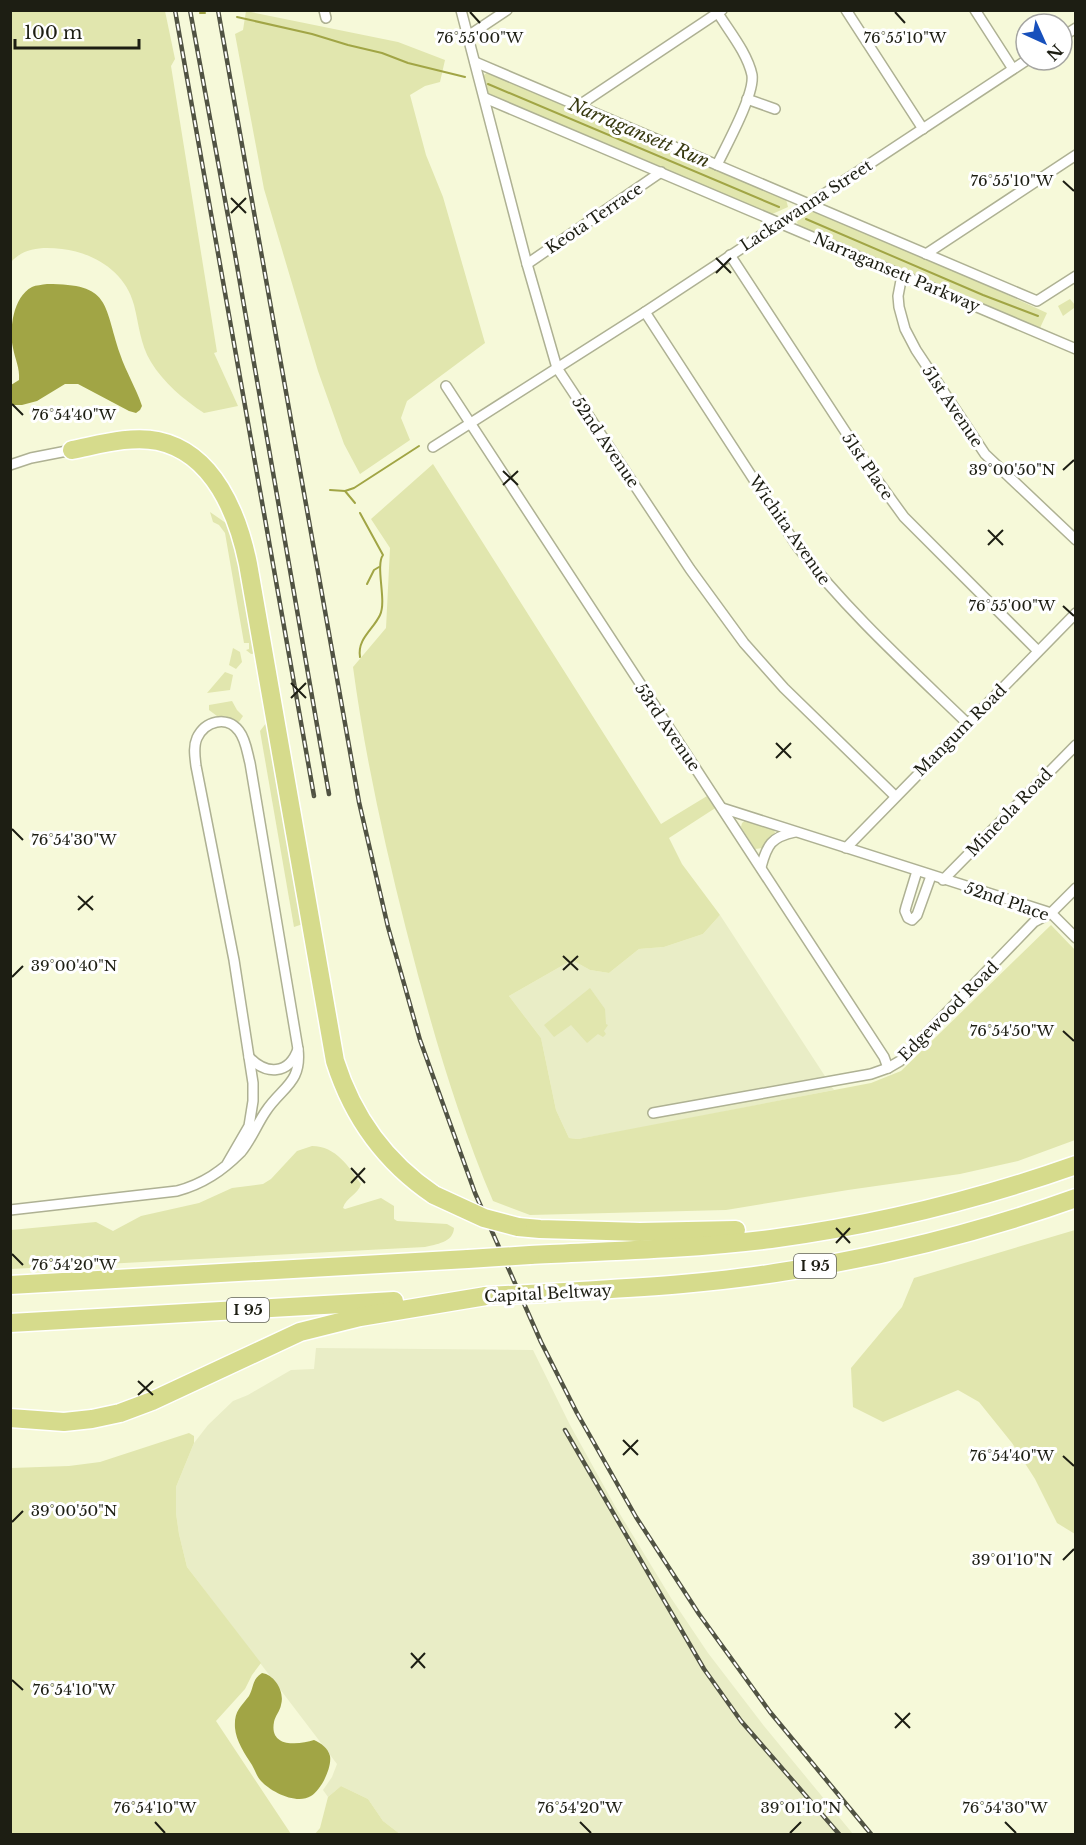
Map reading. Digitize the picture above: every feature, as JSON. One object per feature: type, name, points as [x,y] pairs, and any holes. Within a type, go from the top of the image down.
[{"type":"highway","points":[[72,450],[125,441],[157,440],[173,446],[188,454],[202,467],[228,500],[237,519],[262,640],[335,1061],[362,1122],[374,1140],[398,1167],[434,1195],[484,1218],[519,1227],[584,1231],[711,1232],[809,1225],[908,1213]]},
{"type":"highway","name":"I 95","points":[[10,1285],[702,1245],[770,1239],[831,1230],[950,1204],[1021,1184],[1076,1165]]},
{"type":"highway","name":"Capital Beltway","points":[[10,1323],[547,1293],[717,1281],[896,1251],[962,1234],[1076,1198]]},
{"type":"highway","points":[[10,1418],[64,1422],[120,1413],[300,1332],[327,1324],[486,1296]]},
{"type":"street","name":"52nd Avenue","points":[[461,10],[527,264],[557,368],[690,569],[744,644],[784,688],[895,796]]},
{"type":"street","points":[[468,36],[507,10]]},
{"type":"street","points":[[846,10],[923,129]]},
{"type":"street","points":[[975,10],[1013,69]]},
{"type":"street","points":[[578,106],[718,12],[744,56],[752,75],[747,99],[717,165]]},
{"type":"street","name":"Narragansett Parkway","points":[[475,62],[1037,301],[1076,276]]},
{"type":"street","name":"Lackawanna Street","points":[[433,447],[645,312],[1013,69]]},
{"type":"street","name":"Narragansett Parkway","points":[[485,98],[1076,349]]},
{"type":"street","points":[[747,99],[775,109]]},
{"type":"street","points":[[926,254],[1076,155]]},
{"type":"street","name":"Keota Terrace","points":[[527,264],[661,172]]},
{"type":"street","name":"51st Place","points":[[730,255],[875,477],[904,517],[1038,651]]},
{"type":"street","name":"51st Avenue","points":[[902,275],[898,297],[899,307],[905,329],[916,350],[986,454],[1076,540]]},
{"type":"street","name":"Wichita Avenue","points":[[645,312],[797,546],[824,581],[967,723]]},
{"type":"street","name":"53rd Avenue","points":[[446,386],[761,867],[884,1057],[888,1068]]},
{"type":"street","points":[[10,465],[31,458],[72,450]]},
{"type":"street","name":"Mangum Road","points":[[846,848],[1076,613]]},
{"type":"street","points":[[10,1210],[177,1191],[202,1182],[216,1174],[227,1164],[245,1147],[269,1107],[293,1080],[299,1066],[279,928],[245,743],[236,727],[230,723],[217,721],[205,728],[196,739],[195,766],[234,960],[254,1092],[251,1118],[245,1135],[227,1164]]},
{"type":"street","name":"Mineola Road","points":[[944,880],[1076,745]]},
{"type":"street","name":"52nd Place","points":[[722,808],[1051,914],[1076,938]]},
{"type":"street","points":[[761,867],[766,848],[779,836],[796,832]]},
{"type":"street","points":[[916,871],[905,911],[908,918],[912,920],[917,915],[931,876]]},
{"type":"street","name":"Edgewood Road","points":[[653,1113],[838,1080],[888,1068],[900,1061],[1034,922],[1051,914],[1076,888]]},
{"type":"street","points":[[249,1057],[263,1069],[279,1070],[289,1064],[298,1049]]},
{"type":"shaded area","points":[[11,10],[165,11],[175,59],[171,66],[217,352],[214,353],[238,406],[204,413],[168,383],[147,355],[130,293],[116,273],[107,266],[74,251],[48,248],[22,253],[11,262]]},
{"type":"shaded area","points":[[246,11],[398,42],[445,60],[440,82],[425,86],[410,95],[426,155],[443,197],[485,343],[407,401],[401,418],[410,440],[360,474],[344,444],[318,371],[264,189],[235,34],[243,30]]},
{"type":"shaded area","points":[[487,73],[786,199],[788,207],[770,215],[490,97],[482,76]]},
{"type":"shaded area","points":[[813,211],[953,270],[1047,313],[1039,330],[801,228],[797,223],[798,219]]},
{"type":"shaded area","points":[[47,284],[83,288],[94,293],[101,300],[122,361],[142,406],[136,413],[78,384],[65,384],[37,401],[11,405],[11,385],[19,380],[12,340],[14,314],[20,298],[26,292],[34,286]]},
{"type":"shaded area","points":[[1070,299],[1075,305],[1074,308],[1063,316],[1058,306]]},
{"type":"shaded area","points":[[433,464],[661,824],[712,793],[720,805],[669,838],[682,864],[720,915],[703,934],[664,947],[639,949],[609,973],[590,970],[572,960],[509,996],[541,1038],[556,1110],[569,1138],[578,1139],[871,1083],[901,1071],[1051,925],[1075,950],[1075,1140],[1018,1161],[960,1174],[726,1210],[530,1215],[493,1201],[456,1101],[415,964],[376,799],[353,667],[386,628],[390,548],[371,519]]},
{"type":"shaded area","points":[[210,512],[236,530],[258,653],[251,654],[246,650],[249,649],[249,643],[244,643],[225,533],[219,525],[213,522]]},
{"type":"shaded area","points":[[233,648],[240,652],[242,662],[236,669],[229,665]]},
{"type":"shaded area","points":[[225,672],[233,675],[230,690],[207,693]]},
{"type":"shaded area","points":[[232,701],[243,716],[239,722],[225,716],[217,716],[209,710],[209,705]]},
{"type":"shaded area","points":[[270,718],[306,923],[294,927],[260,731]]},
{"type":"shaded area","points":[[746,820],[774,829],[775,833],[763,848],[755,849],[741,827]]},
{"type":"shaded area","points":[[720,915],[834,1090],[634,1129],[578,1139],[569,1138],[556,1110],[541,1038],[509,996],[572,960],[590,970],[609,973],[639,949],[664,947],[703,934]]},
{"type":"shaded area","points":[[590,988],[605,1009],[608,1025],[604,1031],[606,1034],[603,1037],[598,1034],[587,1043],[571,1025],[554,1037],[544,1025]]},
{"type":"shaded area","points":[[312,1146],[321,1147],[335,1154],[347,1165],[361,1184],[343,1208],[381,1198],[394,1206],[394,1219],[397,1221],[447,1224],[454,1228],[451,1237],[425,1247],[11,1269],[11,1230],[96,1222],[113,1231],[141,1216],[199,1203],[232,1188],[263,1184],[271,1179],[297,1151]]},
{"type":"shaded area","points":[[1075,1230],[1075,1534],[1057,1523],[1035,1479],[1012,1443],[979,1402],[958,1390],[883,1422],[853,1407],[851,1368],[902,1307],[914,1278]]},
{"type":"shaded area","points":[[316,1348],[533,1350],[570,1425],[615,1506],[671,1598],[708,1653],[764,1726],[853,1834],[400,1834],[383,1821],[368,1799],[341,1786],[328,1797],[323,1790],[337,1764],[187,1567],[176,1513],[176,1487],[194,1443],[208,1425],[233,1401],[291,1370],[314,1369]]},
{"type":"shaded area","points":[[189,1433],[194,1436],[194,1443],[176,1487],[176,1513],[187,1567],[261,1663],[245,1689],[216,1721],[291,1834],[11,1834],[11,1468],[69,1466],[100,1462]]},
{"type":"shaded area","points":[[262,1673],[275,1681],[282,1695],[274,1722],[276,1736],[286,1743],[314,1740],[324,1746],[329,1753],[330,1761],[325,1778],[311,1796],[292,1798],[265,1785],[258,1778],[237,1738],[235,1722],[237,1714],[249,1696],[256,1678]]},
{"type":"shaded area","points":[[341,1786],[368,1799],[383,1821],[400,1834],[315,1834],[320,1828],[328,1797]]},
{"type":"waterway","name":"Narragansett Run","points":[[200,13],[205,13]]},
{"type":"waterway","name":"Narragansett Run","points":[[237,17],[312,34],[382,53],[408,63],[465,77]]},
{"type":"waterway","name":"Narragansett Run","points":[[488,84],[779,207]]},
{"type":"waterway","name":"Narragansett Run","points":[[806,219],[983,295],[1038,316]]},
{"type":"waterway","points":[[345,491],[354,488],[419,446]]},
{"type":"waterway","points":[[330,490],[345,491],[355,503]]},
{"type":"waterway","points":[[360,513],[383,555],[380,567],[382,609],[363,640],[360,657]]},
{"type":"waterway","points":[[367,584],[374,570],[379,567]]},
{"type":"railway","points":[[175,10],[314,796]]},
{"type":"railway","points":[[190,10],[329,794]]},
{"type":"railway","points":[[218,10],[359,802],[388,927],[420,1040],[475,1193],[541,1342],[577,1413],[636,1517],[699,1614],[770,1712],[871,1834]]},
{"type":"railway","points":[[565,1430],[704,1669],[741,1721],[839,1834]]}]
